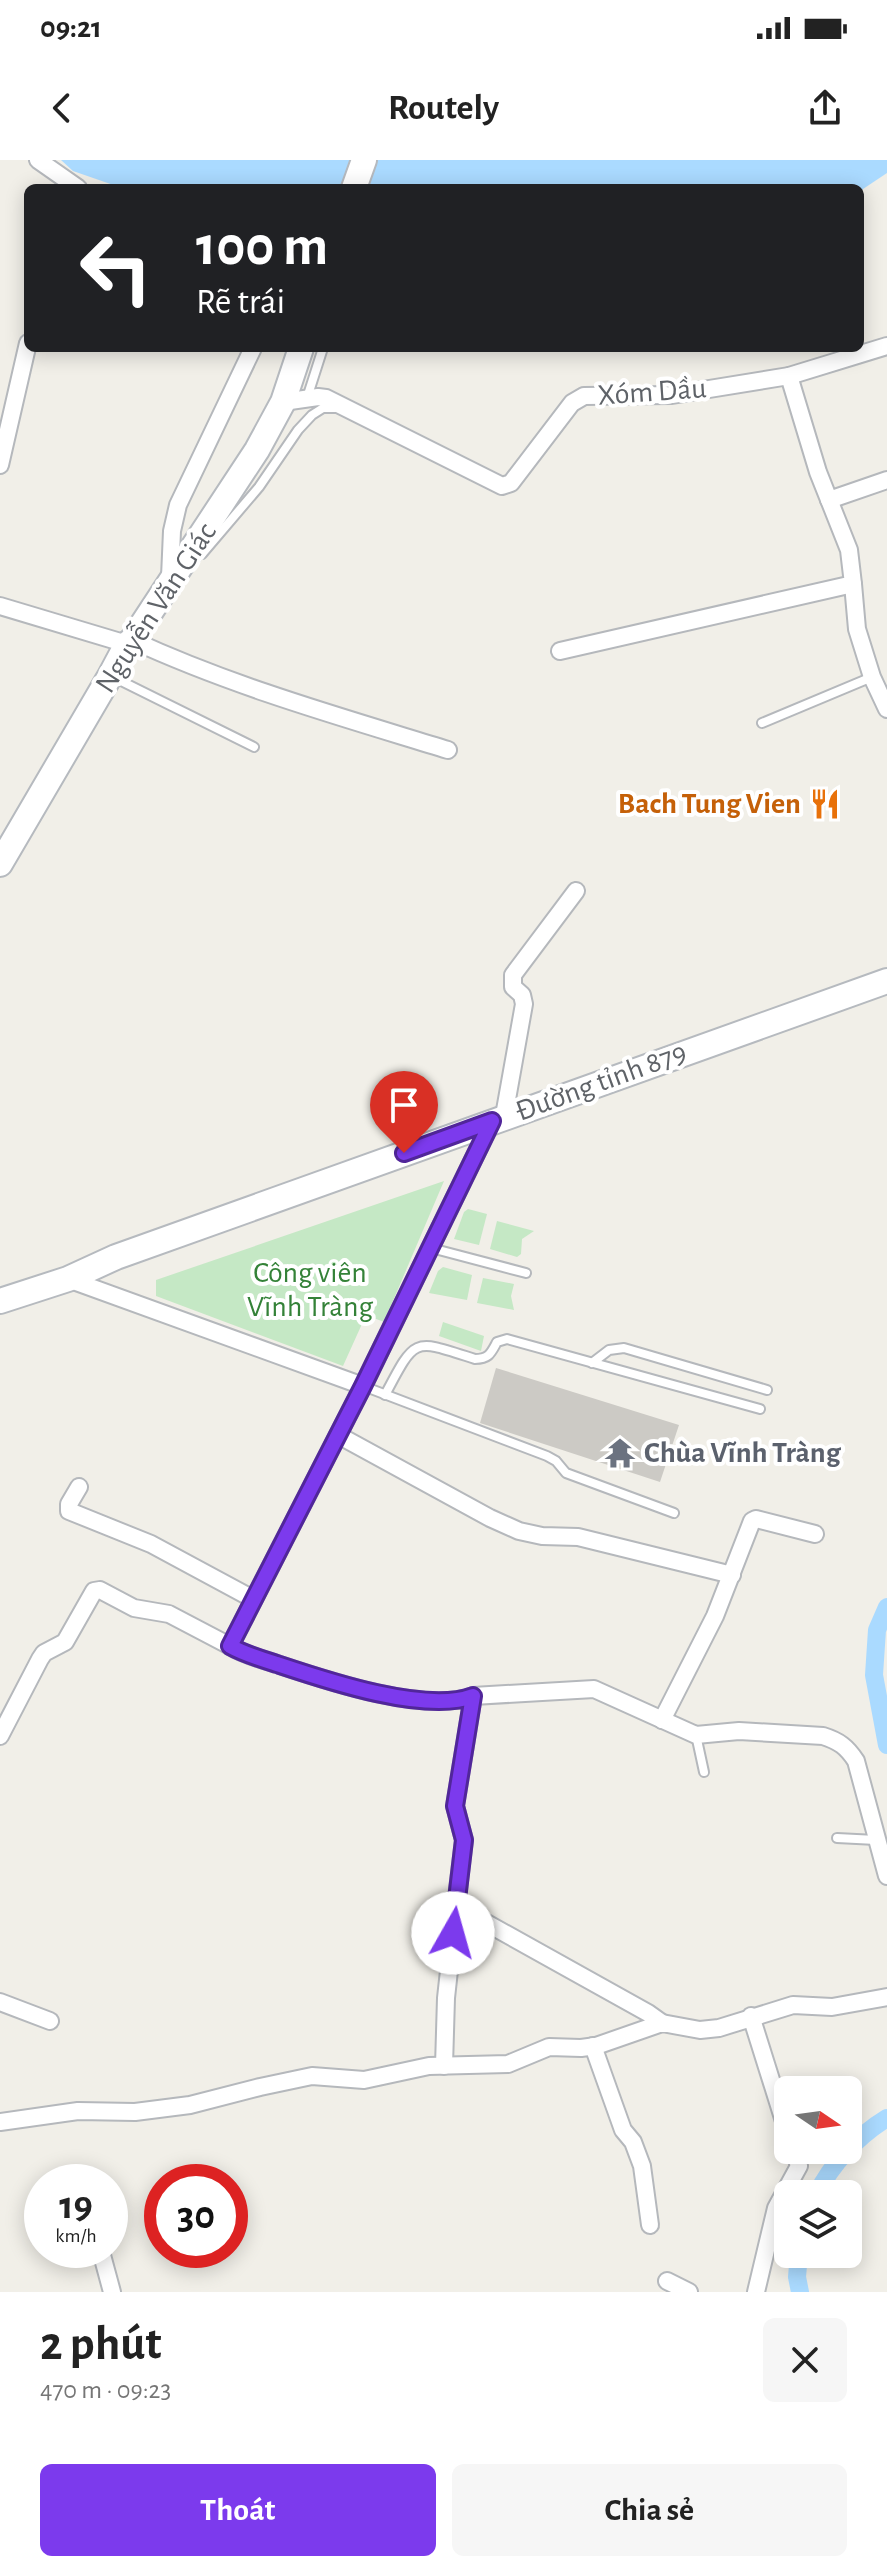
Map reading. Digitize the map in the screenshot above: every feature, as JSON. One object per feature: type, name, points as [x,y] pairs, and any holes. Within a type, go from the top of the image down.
[{"type":"main road","points":[[355,184],[364,160]]},
{"type":"main road","name":"Nguyễn Văn Giác","points":[[0,864],[129,642],[295,400],[301,352]]},
{"type":"main road","name":"Đường tỉnh 879","points":[[0,1301],[887,981]]},
{"type":"street","points":[[38,160],[68,184]]},
{"type":"street","name":"Xóm Dầu","points":[[295,400],[326,398],[502,486],[511,483],[572,403],[584,396],[672,395],[789,376],[887,346]]},
{"type":"street","points":[[0,465],[26,352]]},
{"type":"street","points":[[170,583],[174,518],[178,505],[251,352]]},
{"type":"street","points":[[789,376],[808,443],[849,550],[857,629],[872,677],[887,709]]},
{"type":"street","points":[[829,500],[887,480]]},
{"type":"street","points":[[560,651],[853,584]]},
{"type":"street","points":[[0,606],[129,642],[254,690],[448,750]]},
{"type":"street","points":[[230,1646],[498,1119],[524,1004],[522,995],[513,987],[513,975],[576,891]]},
{"type":"street","points":[[68,1279],[363,1386]]},
{"type":"street","points":[[338,1435],[519,1531],[542,1536],[578,1537],[732,1575]]},
{"type":"street","points":[[79,1487],[69,1504],[69,1511],[151,1544],[253,1599]]},
{"type":"street","points":[[662,1720],[704,1639],[750,1525],[756,1519],[815,1534]]},
{"type":"street","points":[[0,1736],[44,1653],[65,1642],[94,1591],[100,1590],[134,1608],[169,1614],[230,1646],[298,1671],[408,1698],[459,1701],[473,1696],[594,1689],[696,1735],[739,1731],[823,1736],[836,1740],[847,1748],[856,1761],[887,1876]]},
{"type":"street","points":[[444,2066],[446,1998],[464,1840],[455,1806],[473,1696]]},
{"type":"street","points":[[456,1906],[662,2023],[700,2030],[719,2028],[793,2005],[832,2007],[887,1997]]},
{"type":"street","points":[[0,2002],[50,2021]]},
{"type":"street","points":[[751,2016],[774,2089]]},
{"type":"street","points":[[0,2122],[78,2111],[135,2112],[190,2105],[312,2076],[364,2080],[429,2066],[508,2064],[549,2047],[593,2046],[662,2023]]},
{"type":"street","points":[[593,2046],[619,2122],[633,2142],[642,2166],[650,2225]]},
{"type":"street","points":[[756,2292],[776,2208],[798,2164]]},
{"type":"street","points":[[106,2268],[112,2292]]},
{"type":"street","points":[[667,2281],[689,2292]]},
{"type":"lane","points":[[295,400],[321,352]]},
{"type":"lane","points":[[170,583],[199,557],[259,487],[312,415],[323,408],[355,411]]},
{"type":"lane","points":[[110,676],[254,747]]},
{"type":"lane","points":[[762,723],[872,677]]},
{"type":"lane","points":[[431,1248],[526,1273]]},
{"type":"lane","points":[[385,1395],[406,1356],[415,1348],[428,1344],[483,1359],[490,1356],[497,1342],[507,1339],[760,1409]]},
{"type":"lane","points":[[592,1363],[609,1350],[624,1348],[767,1390]]},
{"type":"lane","points":[[363,1386],[547,1456],[566,1473],[674,1513]]},
{"type":"lane","points":[[696,1735],[704,1772]]},
{"type":"lane","points":[[837,1838],[876,1840]]},
{"type":"green space","name":"Công viên Vĩnh Tràng","points":[[444,1181],[384,1322],[366,1315],[343,1366],[156,1296],[156,1280]]},
{"type":"green space","points":[[468,1209],[487,1214],[479,1245],[454,1239]]},
{"type":"green space","points":[[497,1221],[534,1231],[522,1239],[521,1254],[517,1257],[490,1249]]},
{"type":"green space","points":[[443,1267],[472,1275],[467,1300],[429,1293],[438,1271]]},
{"type":"green space","points":[[483,1278],[514,1284],[511,1296],[514,1310],[477,1303]]},
{"type":"green space","points":[[443,1322],[484,1336],[481,1351],[439,1336]]},
{"type":"water","points":[[61,160],[887,160],[887,173],[864,188],[864,184],[110,184],[73,171]]},
{"type":"building","name":"Chùa Vĩnh Tràng","points":[[496,1368],[679,1425],[660,1482],[480,1423]]},
{"type":"waterway","points":[[887,1607],[877,1630],[874,1675],[887,1745]]},
{"type":"waterway","points":[[825,2180],[847,2151],[887,2118]]},
{"type":"waterway","points":[[798,2268],[800,2292]]},
{"type":"place","name":"Bach Tung Vien","points":[[825,804]]},
{"type":"place","name":"Chùa Vĩnh Tràng","points":[[620,1453]]},
{"type":"route","points":[[404,1153],[492,1121],[363,1386],[230,1646],[298,1671],[408,1698],[459,1701],[473,1696],[455,1806],[464,1840],[453,1933]]}]
